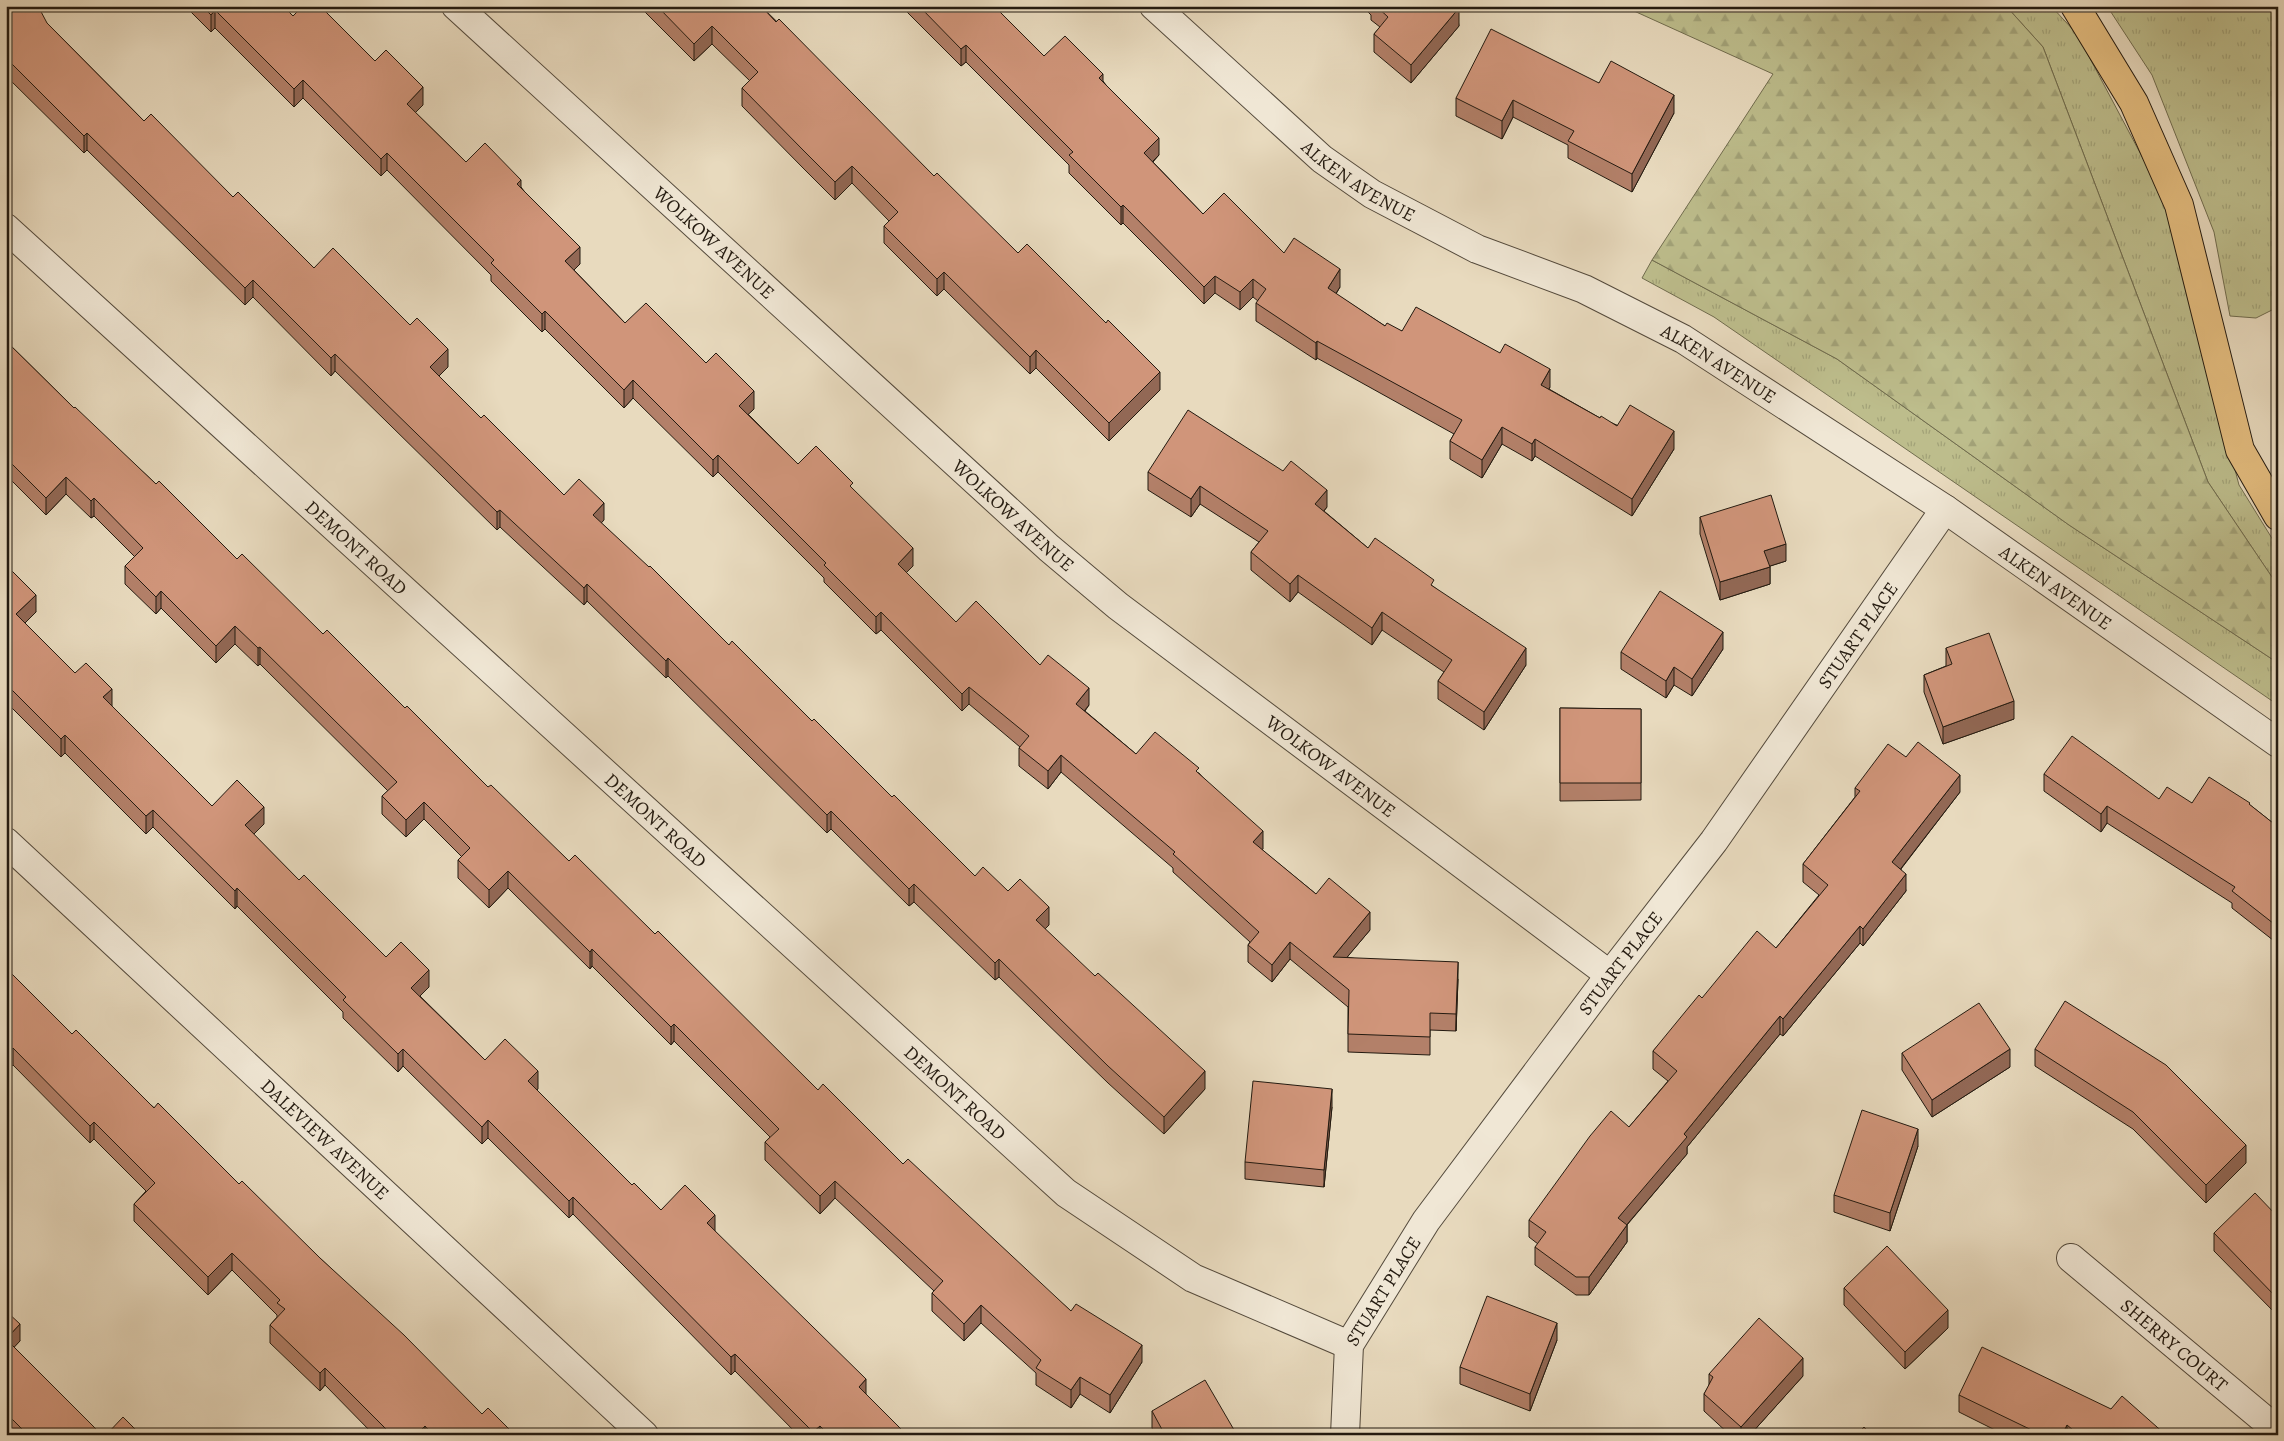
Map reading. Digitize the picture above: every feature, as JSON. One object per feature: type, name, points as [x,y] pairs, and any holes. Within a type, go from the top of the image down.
[{"type":"highway","points":[[2075,6],[2134,103],[2179,205],[2240,450],[2278,516]]},
{"type":"street","name":"WOLKOW AVENUE","points":[[456,6],[1049,548],[1110,600],[1610,975]]},
{"type":"street","name":"ALKEN AVENUE","points":[[1154,6],[1322,159],[1372,194],[1476,248],[1584,289],[1683,339],[1945,509],[2278,743]]},
{"type":"street","name":"DEMONT ROAD","points":[[6,228],[1066,1193],[1193,1278],[1349,1346]]},
{"type":"street","name":"STUART PLACE","points":[[1345,1435],[1349,1346],[1426,1221],[1610,975],[1714,841],[1945,509]]},
{"type":"street","name":"DALEVIEW AVENUE","points":[[6,842],[644,1435]]},
{"type":"street","name":"SHERRY COURT","points":[[2071,1258],[2278,1431]]},
{"type":"green space","points":[[1623,6],[2006,6],[2043,47],[2208,482],[2278,586],[2278,663],[2069,525],[1837,359],[1652,260],[1773,74]]},
{"type":"green space","points":[[2006,6],[2051,6],[2077,34],[2164,198],[2239,485],[2278,548],[2278,586],[2208,482],[2043,47]]},
{"type":"green space","points":[[2107,6],[2278,6],[2278,307],[2256,318],[2230,316],[2214,232],[2152,75]]},
{"type":"green space","points":[[1652,260],[1837,359],[2069,525],[2278,663],[2278,705],[1714,317],[1642,278]]},
{"type":"building","points":[[6,6],[38,6],[47,23],[144,121],[151,114],[233,197],[238,192],[314,268],[333,248],[410,325],[417,318],[448,349],[430,367],[481,418],[484,415],[564,495],[579,479],[604,503],[593,515],[650,566],[729,645],[732,641],[812,721],[814,719],[892,797],[894,795],[975,876],[983,867],[1008,891],[1020,879],[1049,907],[1036,920],[1095,976],[1098,973],[1205,1071],[1164,1117],[1108,1066],[999,959],[995,963],[914,884],[909,889],[831,811],[827,815],[668,658],[666,661],[587,584],[584,588],[500,510],[497,512],[335,354],[331,358],[253,280],[245,288],[87,133],[84,136],[6,58]]},
{"type":"building","points":[[202,6],[283,6],[293,16],[303,6],[320,6],[375,61],[386,50],[423,87],[407,104],[466,162],[485,143],[521,180],[517,184],[580,247],[565,261],[625,323],[646,303],[706,363],[716,353],[754,391],[739,406],[798,464],[816,446],[853,483],[850,486],[913,548],[898,564],[956,622],[976,601],[1040,665],[1048,655],[1089,688],[1076,704],[1136,754],[1155,732],[1199,768],[1196,771],[1263,831],[1253,842],[1316,894],[1329,878],[1370,912],[1333,957],[1458,962],[1456,1014],[1430,1013],[1430,1037],[1348,1034],[1349,990],[1290,942],[1272,965],[1248,945],[1259,932],[1173,854],[1175,852],[1061,755],[1048,771],[1019,748],[1029,736],[969,687],[962,694],[881,612],[876,617],[824,565],[826,563],[718,455],[713,460],[633,380],[624,390],[545,311],[542,314],[491,263],[494,260],[387,153],[381,159],[303,80],[294,89],[215,10],[211,15]]},
{"type":"building","points":[[657,6],[761,6],[776,22],[779,19],[934,176],[937,173],[1018,253],[1027,244],[1106,323],[1108,320],[1160,372],[1109,423],[1036,350],[1030,357],[944,272],[937,279],[884,226],[898,212],[852,166],[835,182],[803,150],[742,88],[758,72],[712,26],[694,44]]},
{"type":"building","points":[[919,6],[994,6],[1044,56],[1065,36],[1103,74],[1099,78],[1159,138],[1144,153],[1203,214],[1224,193],[1284,253],[1294,238],[1340,269],[1328,288],[1385,326],[1387,323],[1402,331],[1416,307],[1500,353],[1505,344],[1550,369],[1541,385],[1600,418],[1601,416],[1617,426],[1630,405],[1674,431],[1632,499],[1535,439],[1532,444],[1502,427],[1482,460],[1450,441],[1462,420],[1317,341],[1316,343],[1256,303],[1266,289],[1253,279],[1240,292],[1215,276],[1204,287],[1123,205],[1121,207],[1069,155],[1073,152],[966,45],[961,49]]},
{"type":"building","points":[[1376,6],[1456,6],[1459,8],[1411,65],[1374,34],[1388,17]]},
{"type":"building","points":[[1491,29],[1599,83],[1611,61],[1674,95],[1632,174],[1568,141],[1574,131],[1513,100],[1502,121],[1456,98]]},
{"type":"building","points":[[6,341],[74,408],[156,484],[159,481],[237,559],[242,554],[323,634],[327,630],[405,708],[407,706],[488,787],[491,785],[569,861],[575,855],[655,934],[658,931],[818,1090],[823,1084],[903,1164],[908,1159],[1071,1311],[1076,1304],[1142,1345],[1110,1395],[1080,1377],[1071,1390],[1036,1368],[1041,1360],[981,1305],[964,1324],[932,1293],[943,1281],[835,1181],[820,1196],[765,1142],[779,1129],[674,1024],[671,1027],[592,949],[590,952],[508,871],[489,890],[458,860],[470,848],[424,802],[406,820],[382,796],[397,782],[260,647],[258,648],[235,626],[216,646],[161,591],[156,597],[125,566],[143,548],[94,498],[91,501],[66,477],[46,498],[6,458]]},
{"type":"building","points":[[1188,410],[1283,471],[1291,461],[1327,490],[1315,504],[1368,548],[1375,538],[1434,580],[1431,585],[1526,648],[1484,712],[1438,681],[1452,660],[1382,612],[1372,628],[1298,575],[1290,584],[1251,552],[1268,531],[1200,486],[1191,499],[1148,472]]},
{"type":"building","points":[[1771,495],[1786,544],[1764,551],[1770,567],[1720,582],[1700,517]]},
{"type":"building","points":[[6,565],[36,595],[16,614],[75,673],[86,663],[112,689],[103,697],[212,806],[237,780],[264,807],[245,825],[299,880],[304,875],[386,957],[401,942],[429,970],[411,988],[485,1060],[505,1039],[538,1071],[528,1081],[632,1185],[634,1183],[661,1210],[685,1185],[715,1215],[707,1223],[866,1379],[859,1387],[907,1435],[829,1435],[820,1426],[813,1432],[735,1354],[731,1357],[573,1197],[569,1201],[488,1120],[482,1127],[403,1049],[398,1054],[343,1000],[346,997],[237,888],[235,891],[153,810],[146,816],[65,735],[61,739],[6,684]]},
{"type":"building","points":[[1660,591],[1723,632],[1692,679],[1674,667],[1666,681],[1621,652]]},
{"type":"building","points":[[1989,633],[2014,701],[1943,727],[1924,675],[1952,664],[1946,648]]},
{"type":"building","points":[[1560,708],[1641,709],[1641,783],[1560,783]]},
{"type":"building","points":[[2072,736],[2159,799],[2167,787],[2192,803],[2209,777],[2250,803],[2278,827],[2278,927],[2232,891],[2235,887],[2107,806],[2101,814],[2044,774]]},
{"type":"building","points":[[1918,742],[1960,775],[1892,862],[1906,874],[1863,929],[1860,926],[1783,1019],[1780,1016],[1684,1134],[1687,1137],[1618,1218],[1627,1225],[1589,1277],[1576,1277],[1535,1247],[1546,1232],[1529,1220],[1590,1136],[1611,1111],[1629,1127],[1677,1071],[1653,1051],[1699,995],[1702,998],[1757,931],[1776,948],[1828,885],[1803,864],[1860,791],[1855,788],[1888,744],[1906,757]]},
{"type":"building","points":[[6,968],[72,1034],[76,1030],[154,1108],[158,1103],[239,1184],[242,1181],[320,1258],[404,1335],[482,1414],[488,1408],[515,1435],[433,1435],[425,1426],[416,1435],[392,1435],[325,1368],[320,1373],[270,1325],[285,1309],[277,1303],[280,1300],[232,1253],[208,1277],[134,1204],[155,1183],[94,1122],[90,1126],[13,1048],[6,1054]]},
{"type":"building","points":[[2065,1001],[2166,1065],[2246,1145],[2206,1185],[2133,1112],[2035,1049]]},
{"type":"building","points":[[1979,1003],[2010,1049],[1932,1100],[1902,1053]]},
{"type":"building","points":[[1253,1081],[1332,1089],[1324,1170],[1245,1162]]},
{"type":"building","points":[[1862,1110],[1918,1129],[1890,1213],[1834,1195]]},
{"type":"building","points":[[2255,1193],[2278,1217],[2277,1298],[2214,1233]]},
{"type":"building","points":[[1887,1246],[1948,1310],[1905,1352],[1844,1288]]},
{"type":"building","points":[[1487,1296],[1557,1323],[1530,1394],[1460,1367]]},
{"type":"building","points":[[6,1311],[20,1324],[6,1339]]},
{"type":"building","points":[[1759,1318],[1803,1358],[1741,1427],[1704,1394],[1713,1377],[1709,1374]]},
{"type":"building","points":[[6,1339],[102,1435],[28,1435],[6,1413]]},
{"type":"building","points":[[1982,1347],[2111,1409],[2122,1396],[2166,1435],[2079,1435],[2067,1425],[2062,1435],[2042,1435],[1959,1395]]},
{"type":"building","points":[[1205,1380],[1237,1435],[1165,1435],[1152,1411]]},
{"type":"building","points":[[123,1417],[141,1435],[106,1435]]},
{"type":"building","points":[[1864,1427],[1872,1435],[1856,1435]]},
{"type":"building","points":[[1453,1430],[1507,1430],[1507,1435],[1453,1435]]}]
